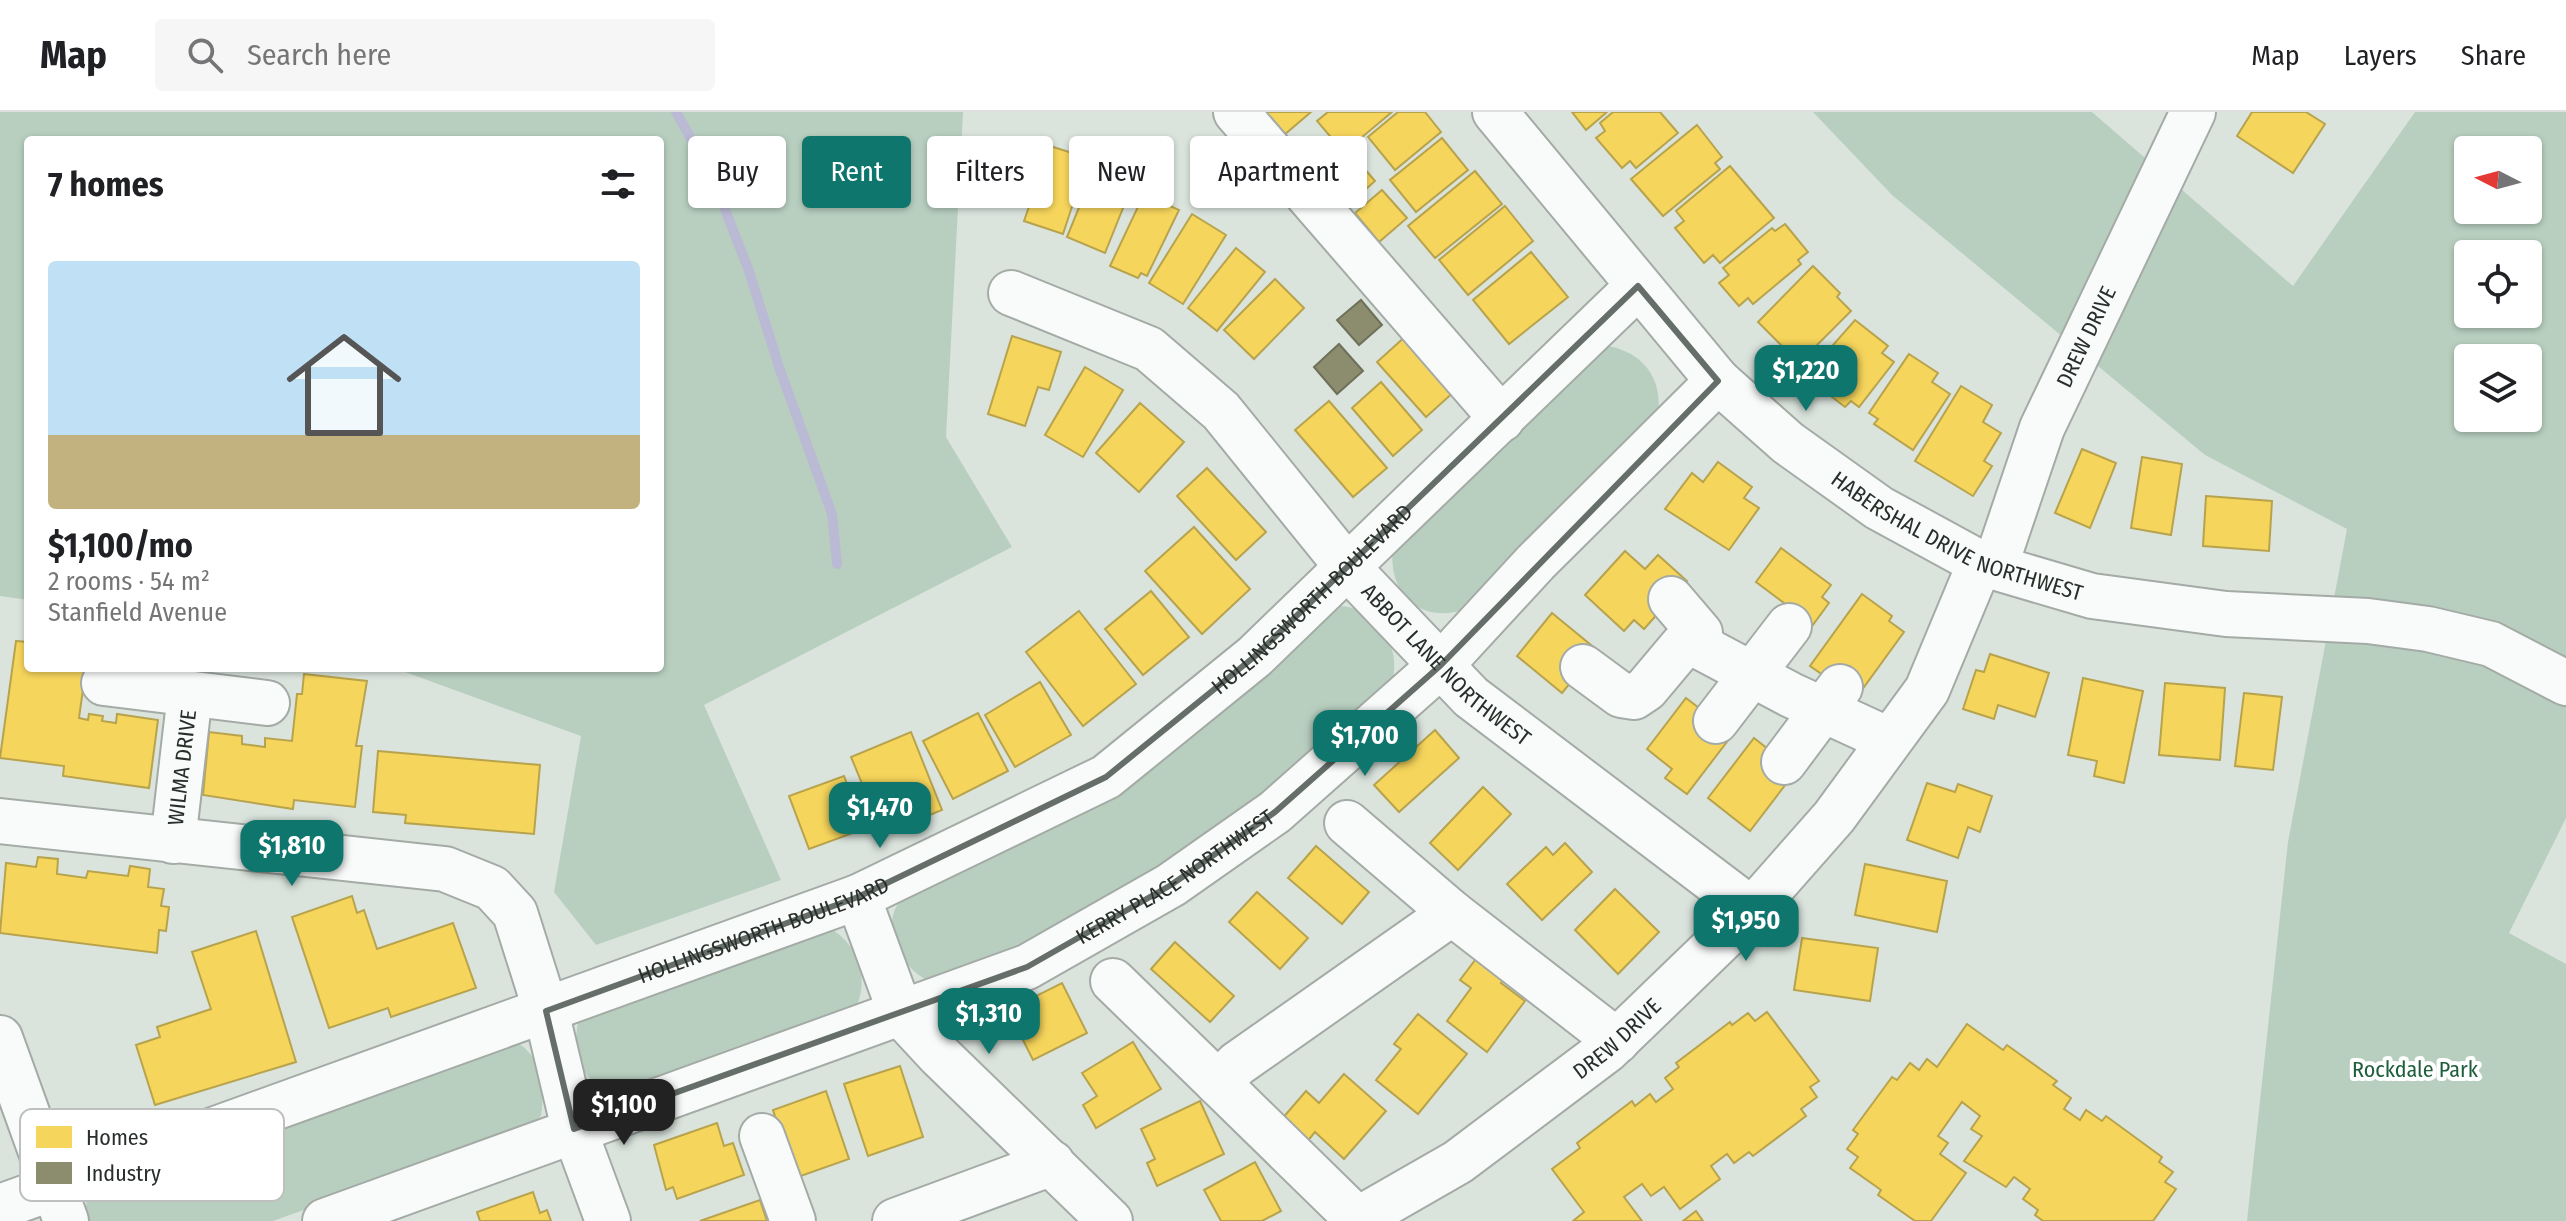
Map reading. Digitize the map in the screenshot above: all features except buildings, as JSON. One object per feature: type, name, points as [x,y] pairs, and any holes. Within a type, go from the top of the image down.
[{"type":"street","points":[[1236,112],[1502,419]]},
{"type":"street","name":"HABERSHAL DRIVE NORTHWEST","points":[[1495,112],[1718,381],[1788,443],[1879,508],[1987,565],[2092,596],[2226,614],[2368,621],[2428,629],[2491,644],[2566,683]]},
{"type":"street","name":"DREW DRIVE","points":[[1357,1220],[1458,1162],[1617,1041],[1752,910],[1834,817],[1927,690],[1987,565],[2042,428],[2193,112]]},
{"type":"street","name":"HOLLINGSWORTH BOULEVARD","points":[[284,1116],[546,1011],[858,897],[1106,777],[1254,657],[1638,286]]},
{"type":"street","name":"ABBOT LANE NORTHWEST","points":[[1011,293],[1149,349],[1221,411],[1348,568],[1471,697],[1752,910]]},
{"type":"street","name":"KERRY PLACE NORTHWEST","points":[[325,1221],[423,1204],[574,1129],[1027,967],[1171,885],[1275,812],[1441,665],[1536,562],[1718,381]]},
{"type":"street","points":[[1671,599],[1700,633],[1701,646]]},
{"type":"street","points":[[1716,721],[1789,626]]},
{"type":"street","points":[[1583,667],[1621,695],[1634,697],[1646,689],[1683,645],[1693,643],[1753,674],[1832,698],[1889,740]]},
{"type":"street","points":[[104,683],[267,703]]},
{"type":"street","name":"WILMA DRIVE","points":[[173,841],[190,694]]},
{"type":"street","points":[[1784,762],[1832,698]]},
{"type":"street","points":[[0,821],[445,869],[492,888],[515,913],[546,1011],[574,1129],[608,1221]]},
{"type":"street","points":[[1347,823],[1452,913],[1617,1041]]},
{"type":"street","points":[[858,897],[901,1014],[1110,1221]]},
{"type":"street","points":[[1218,1083],[1237,1064],[1452,913]]},
{"type":"street","points":[[1113,981],[1357,1220]]},
{"type":"street","points":[[0,1038],[26,1109]]},
{"type":"street","points":[[762,1136],[793,1221]]},
{"type":"street","points":[[895,1221],[1052,1163]]},
{"type":"street","name":"HOLLINGSWORTH BOULEVARD","points":[[0,1207],[61,1205]]},
{"type":"highlighted area","points":[[1638,286],[1718,381],[1441,665],[1275,812],[1171,885],[1027,967],[574,1129],[546,1011],[858,897],[1106,777],[1254,657]]},
{"type":"green space","points":[[0,112],[963,112],[962,136],[927,136],[927,208],[958,208],[946,437],[1012,547],[704,705],[781,880],[596,945],[554,892],[581,736],[405,672],[664,672],[664,136],[24,136],[24,599],[0,596]]},
{"type":"green space","name":"Rockdale Park","points":[[1813,112],[2092,112],[2293,286],[2415,112],[2566,112],[2566,818],[2509,933],[2566,964],[2566,1221],[2247,1221],[2288,842],[2347,529],[2205,455],[1892,195]]},
{"type":"green space","points":[[1608,346],[1632,355],[1649,370],[1658,391],[1658,417],[1466,609],[1434,613],[1410,602],[1395,579],[1393,547],[1594,349]]},
{"type":"green space","points":[[1340,606],[1366,614],[1384,632],[1393,655],[1392,681],[1286,778],[1166,866],[1030,943],[929,981],[902,958],[896,947],[892,923],[894,912],[907,895],[1015,847],[1050,826],[1331,609]]},
{"type":"green space","points":[[829,928],[848,944],[859,966],[861,990],[852,1014],[631,1093],[602,1087],[583,1070],[576,1045],[580,1015]]},
{"type":"green space","points":[[514,1041],[531,1055],[542,1083],[541,1116],[522,1132],[273,1221],[84,1221],[87,1201],[284,1201],[284,1123]]},
{"type":"waterway","points":[[676,112],[712,176],[749,271],[779,367],[832,514],[837,564]]}]
